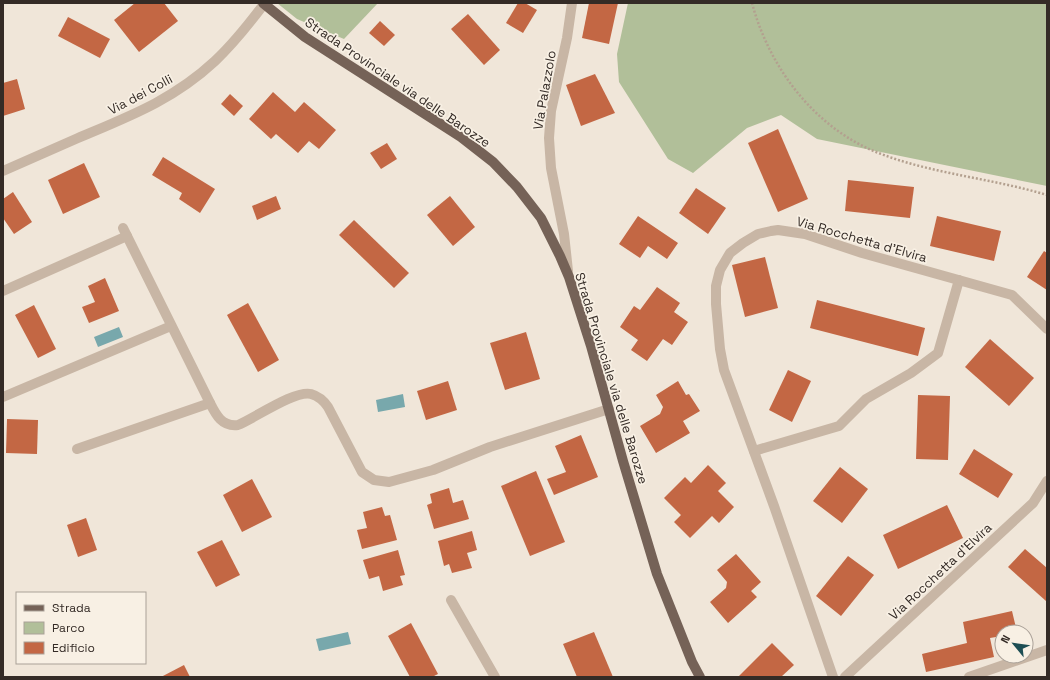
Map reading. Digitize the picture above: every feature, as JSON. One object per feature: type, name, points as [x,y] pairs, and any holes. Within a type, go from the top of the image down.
[{"type":"main road","name":"Strada Provinciale via delle Barozze","points":[[263,3],[305,37],[461,137],[489,159],[510,179],[541,218],[556,245],[569,277],[591,346],[657,574],[692,662],[700,677]]},
{"type":"street","name":"Via dei Colli","points":[[3,171],[142,111],[172,94],[201,73],[223,54],[242,32],[263,3]]},
{"type":"street","name":"Via Palazzolo","points":[[569,277],[564,234],[550,161],[549,128],[572,3]]},
{"type":"street","name":"Via Rocchetta d'Elvira","points":[[833,677],[724,370],[718,338],[716,304],[716,286],[723,264],[735,249],[758,234],[778,230],[794,232],[862,253],[1012,295],[1047,329]]},
{"type":"street","points":[[3,291],[125,232],[210,403],[222,421],[230,426],[242,423],[298,395],[310,394],[322,400],[328,407],[362,472],[374,480],[389,482],[433,470],[490,447],[608,409]]},
{"type":"street","points":[[754,451],[839,426],[866,399],[911,373],[938,353],[959,280]]},
{"type":"street","points":[[3,397],[171,326]]},
{"type":"street","points":[[77,449],[210,403]]},
{"type":"street","name":"Via Rocchetta d'Elvira","points":[[845,677],[1033,503],[1047,480]]},
{"type":"street","points":[[451,600],[495,677]]},
{"type":"street","points":[[969,677],[1047,650]]},
{"type":"path","points":[[752,3],[766,43],[783,73],[810,106],[841,134],[868,148],[898,160],[1047,195]]},
{"type":"green space","points":[[277,3],[378,3],[344,39],[297,19]]},
{"type":"green space","points":[[628,3],[1047,3],[1047,186],[817,139],[781,115],[747,128],[693,173],[668,159],[619,82],[617,54]]},
{"type":"water","points":[[119,327],[123,337],[98,347],[94,337]]},
{"type":"water","points":[[403,394],[405,407],[378,412],[376,400]]},
{"type":"water","points":[[348,632],[351,644],[319,651],[316,639]]},
{"type":"building","points":[[135,3],[164,3],[178,21],[139,52],[114,20]]},
{"type":"building","points":[[518,3],[525,3],[537,10],[523,33],[506,23]]},
{"type":"building","points":[[589,3],[618,3],[609,44],[582,38]]},
{"type":"building","points":[[468,14],[500,50],[484,65],[451,29]]},
{"type":"building","points":[[68,17],[110,39],[100,58],[58,36]]},
{"type":"building","points":[[380,21],[395,35],[384,46],[369,33]]},
{"type":"building","points":[[595,74],[615,113],[581,126],[566,85]]},
{"type":"building","points":[[17,79],[25,109],[3,116],[3,83]]},
{"type":"building","points":[[273,92],[295,112],[304,102],[336,130],[319,149],[309,141],[298,153],[276,134],[271,139],[249,119]]},
{"type":"building","points":[[230,94],[243,106],[234,116],[221,104]]},
{"type":"building","points":[[778,129],[808,199],[778,212],[748,143]]},
{"type":"building","points":[[387,143],[397,159],[381,169],[370,153]]},
{"type":"building","points":[[163,157],[215,189],[200,213],[179,199],[182,193],[152,175]]},
{"type":"building","points":[[84,163],[100,197],[63,214],[48,180]]},
{"type":"building","points":[[848,180],[914,187],[910,218],[845,211]]},
{"type":"building","points":[[696,188],[726,208],[708,234],[679,213]]},
{"type":"building","points":[[13,192],[32,222],[14,234],[3,218],[3,199]]},
{"type":"building","points":[[276,196],[281,209],[257,220],[252,206]]},
{"type":"building","points":[[450,196],[475,227],[453,246],[427,215]]},
{"type":"building","points":[[638,216],[678,243],[667,259],[648,246],[640,258],[619,244]]},
{"type":"building","points":[[937,216],[1001,231],[994,261],[930,246]]},
{"type":"building","points":[[354,220],[409,273],[394,288],[339,235]]},
{"type":"building","points":[[1044,251],[1047,253],[1047,290],[1027,277]]},
{"type":"building","points":[[765,257],[778,308],[745,317],[732,265]]},
{"type":"building","points":[[105,278],[119,311],[89,323],[82,307],[95,302],[88,286]]},
{"type":"building","points":[[657,287],[680,303],[674,312],[688,322],[672,345],[663,339],[647,361],[631,350],[638,340],[620,327],[634,306],[640,310]]},
{"type":"building","points":[[817,300],[925,328],[918,356],[810,328]]},
{"type":"building","points":[[248,303],[279,360],[258,372],[227,315]]},
{"type":"building","points":[[34,305],[56,349],[38,358],[15,315]]},
{"type":"building","points":[[526,332],[540,379],[505,390],[490,343]]},
{"type":"building","points":[[990,339],[1034,378],[1009,406],[965,367]]},
{"type":"building","points":[[788,370],[811,381],[792,422],[769,410]]},
{"type":"building","points":[[448,381],[457,410],[426,420],[417,391]]},
{"type":"building","points":[[678,381],[686,395],[689,394],[700,411],[683,421],[690,433],[656,453],[640,426],[660,414],[663,407],[656,395]]},
{"type":"building","points":[[918,395],[950,396],[948,460],[916,459]]},
{"type":"building","points":[[7,419],[38,420],[37,454],[6,453]]},
{"type":"building","points":[[581,435],[598,477],[554,495],[547,479],[566,472],[555,446]]},
{"type":"building","points":[[974,449],[1013,474],[998,498],[959,474]]},
{"type":"building","points":[[708,465],[726,483],[718,491],[734,507],[719,523],[712,516],[690,538],[674,522],[681,515],[664,498],[685,477],[691,483]]},
{"type":"building","points":[[840,467],[868,489],[842,523],[813,501]]},
{"type":"building","points":[[536,471],[565,542],[530,556],[501,486]]},
{"type":"building","points":[[252,479],[272,517],[242,532],[223,495]]},
{"type":"building","points":[[449,488],[453,503],[463,500],[469,519],[434,529],[427,505],[432,503],[430,494]]},
{"type":"building","points":[[947,505],[963,538],[898,569],[883,535]]},
{"type":"building","points":[[382,507],[385,516],[390,515],[397,540],[362,549],[357,530],[367,528],[363,512]]},
{"type":"building","points":[[86,518],[97,550],[78,557],[67,525]]},
{"type":"building","points":[[472,531],[477,550],[467,553],[472,568],[452,573],[449,564],[444,566],[438,541]]},
{"type":"building","points":[[222,540],[240,575],[216,587],[197,552]]},
{"type":"building","points":[[1025,549],[1047,568],[1046,601],[1008,567]]},
{"type":"building","points":[[398,550],[405,575],[400,576],[403,585],[383,591],[379,576],[369,579],[363,560]]},
{"type":"building","points":[[736,554],[761,582],[751,591],[757,597],[728,623],[710,602],[726,588],[727,582],[717,570]]},
{"type":"building","points":[[848,556],[874,575],[841,616],[816,596]]},
{"type":"building","points":[[1012,611],[1015,624],[994,624],[994,637],[990,638],[994,657],[926,672],[922,654],[967,643],[963,622]]},
{"type":"building","points":[[411,623],[438,674],[432,677],[410,677],[388,636]]},
{"type":"building","points":[[594,632],[613,677],[577,677],[563,644]]},
{"type":"building","points":[[772,643],[794,665],[781,677],[738,677]]},
{"type":"building","points":[[184,665],[190,677],[161,677]]}]
